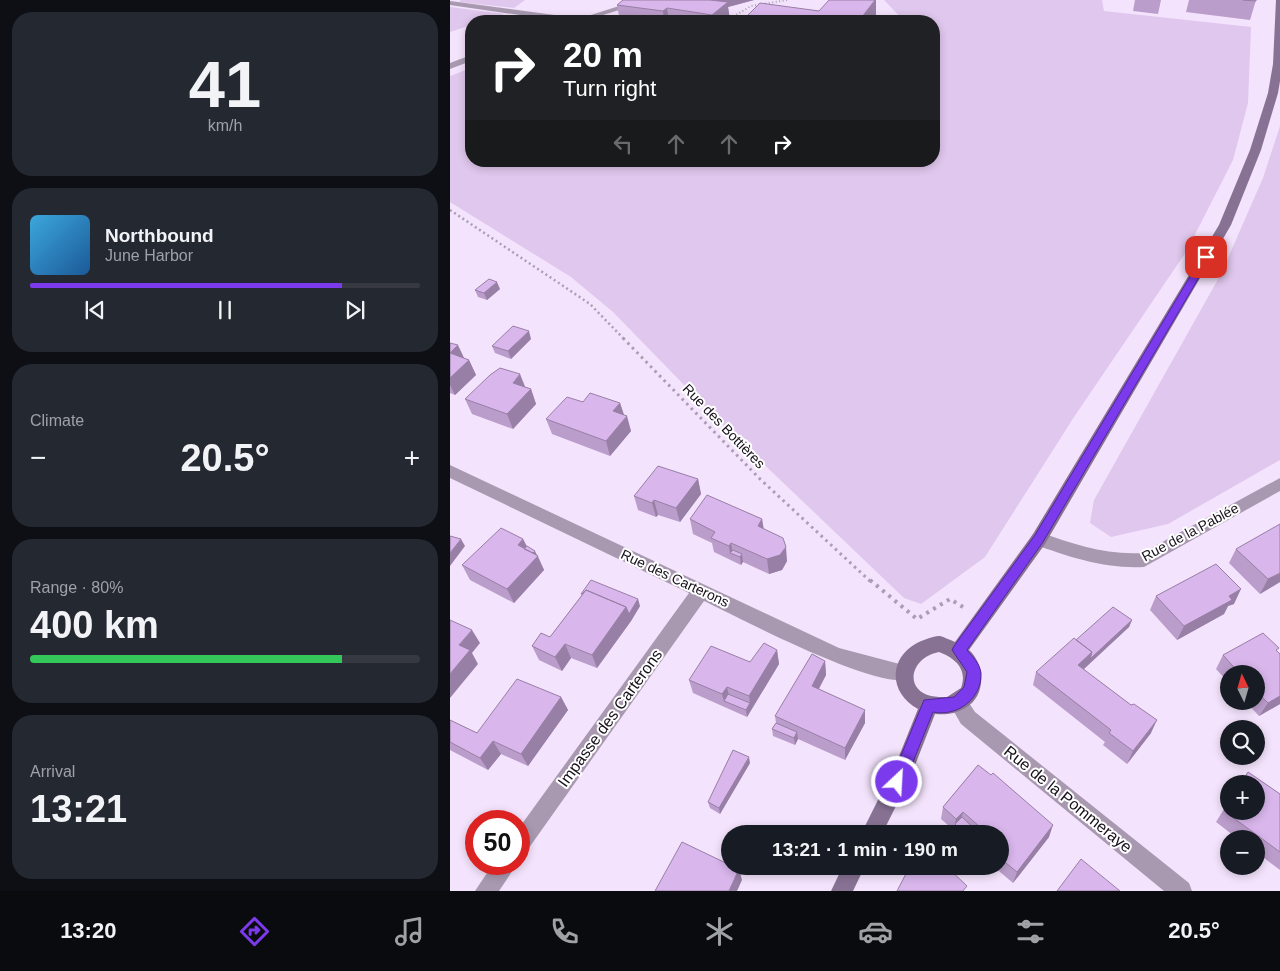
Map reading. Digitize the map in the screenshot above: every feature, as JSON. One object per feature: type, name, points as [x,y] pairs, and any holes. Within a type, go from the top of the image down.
[{"type":"main road","points":[[959,650],[1039,539],[1225,225],[1249,172],[1266,120],[1278,71],[1280,0]]},
{"type":"main road","points":[[939,644],[959,650],[971,664],[974,682],[971,690],[958,703],[939,706],[929,704],[913,695],[908,688],[904,673],[912,655],[924,647],[939,644]]},
{"type":"main road","points":[[876,825],[903,771],[929,704]]},
{"type":"main road","points":[[842,891],[850,875]]},
{"type":"street","points":[[596,15],[647,0]]},
{"type":"street","points":[[450,2],[536,15]]},
{"type":"street","points":[[450,66],[465,60]]},
{"type":"street","name":"Rue des Carterons","points":[[450,472],[835,655],[904,673]]},
{"type":"street","name":"Rue de la Pablée","points":[[1039,539],[1078,553],[1120,561],[1144,560],[1280,484]]},
{"type":"street","name":"Impasse des Carterons","points":[[530,830],[702,591]]},
{"type":"street","name":"Rue de la Pommeraye","points":[[958,703],[968,718],[1181,891]]},
{"type":"street","points":[[486,891],[498,875]]},
{"type":"path","points":[[735,15],[743,9],[787,0]]},
{"type":"path","name":"Rue des Bottières","points":[[450,210],[590,304],[760,479],[855,568],[917,618],[950,599],[982,620]]},
{"type":"shaded area","points":[[461,0],[525,0],[514,8],[459,2]]},
{"type":"shaded area","points":[[884,0],[1102,0],[1104,11],[1251,27],[1248,103],[1233,160],[1186,252],[1074,417],[985,557],[921,604],[904,598],[727,429],[613,312],[571,277],[450,202],[450,76],[465,70],[465,167],[940,167],[940,15],[898,15]]},
{"type":"shaded area","points":[[450,7],[504,14],[465,15],[465,27],[450,32]]},
{"type":"shaded area","points":[[1280,126],[1280,460],[1168,524],[1111,537],[1090,523],[1094,500],[1221,274],[1263,178]]},
{"type":"building","points":[[623,0],[710,0],[728,2],[712,15],[667,8],[663,11],[617,5]]},
{"type":"building","points":[[829,0],[875,0],[864,15],[748,15],[760,3],[819,11]]},
{"type":"building","points":[[489,279],[497,282],[484,293],[475,290]]},
{"type":"building","points":[[513,326],[529,331],[508,351],[492,346]]},
{"type":"building","points":[[450,343],[458,345],[450,353]]},
{"type":"building","points":[[450,353],[469,360],[450,378]]},
{"type":"building","points":[[500,368],[520,374],[513,383],[531,389],[507,414],[465,399],[490,375]]},
{"type":"building","points":[[590,393],[620,403],[613,411],[627,416],[606,441],[546,419],[567,397],[583,402]]},
{"type":"building","points":[[658,466],[698,479],[676,508],[654,500],[652,503],[634,496]]},
{"type":"building","points":[[707,495],[762,519],[758,526],[783,538],[786,547],[780,555],[767,559],[731,543],[729,546],[711,538],[715,532],[690,519]]},
{"type":"building","points":[[1280,524],[1280,573],[1268,579],[1236,549]]},
{"type":"building","points":[[501,528],[523,539],[518,545],[538,556],[507,589],[462,565]]},
{"type":"building","points":[[450,536],[461,539],[450,553]]},
{"type":"building","points":[[527,546],[535,551],[533,553],[524,549]]},
{"type":"building","points":[[733,550],[742,554],[740,557],[730,553]]},
{"type":"building","points":[[1216,564],[1241,589],[1229,596],[1232,600],[1184,626],[1156,596]]},
{"type":"building","points":[[591,580],[638,599],[629,614],[626,607],[586,590],[581,594]]},
{"type":"building","points":[[586,590],[626,607],[592,655],[565,644],[555,657],[532,646],[541,633],[550,637]]},
{"type":"building","points":[[1113,607],[1132,620],[1090,659],[1092,652],[1076,640]]},
{"type":"building","points":[[450,620],[472,630],[459,645],[470,650],[450,674]]},
{"type":"building","points":[[1263,633],[1279,648],[1276,650],[1280,654],[1280,696],[1268,703],[1265,700],[1265,665],[1232,665],[1223,655]]},
{"type":"building","points":[[1074,638],[1092,652],[1078,665],[1131,705],[1134,704],[1157,720],[1133,751],[1109,733],[1111,730],[1036,672]]},
{"type":"building","points":[[764,643],[777,650],[749,696],[727,687],[722,694],[689,680],[711,646],[750,662]]},
{"type":"building","points":[[812,654],[825,661],[812,686],[865,710],[845,748],[775,716]]},
{"type":"building","points":[[517,679],[561,697],[521,754],[493,741],[480,758],[450,742],[450,720],[477,733]]},
{"type":"building","points":[[728,694],[750,703],[746,710],[724,701]]},
{"type":"building","points":[[776,723],[797,732],[794,738],[772,729]]},
{"type":"building","points":[[733,750],[749,757],[719,808],[708,802]]},
{"type":"building","points":[[978,765],[991,775],[993,773],[1053,825],[1017,872],[1009,865],[1009,825],[978,825],[963,812],[956,819],[943,807]]},
{"type":"building","points":[[1265,784],[1280,794],[1280,852],[1265,841],[1265,830],[1250,830],[1236,820],[1265,820]]},
{"type":"building","points":[[962,817],[970,825],[956,825]]},
{"type":"building","points":[[682,842],[721,861],[721,875],[736,875],[729,891],[655,891]]},
{"type":"building","points":[[1081,859],[1120,891],[1057,891]]},
{"type":"building","points":[[905,875],[955,875],[967,886],[963,891],[897,891]]},
{"type":"route","points":[[897,782],[929,704],[949,706],[958,703],[971,690],[974,682],[974,672],[971,664],[959,650],[1039,539],[1206,257]]}]
